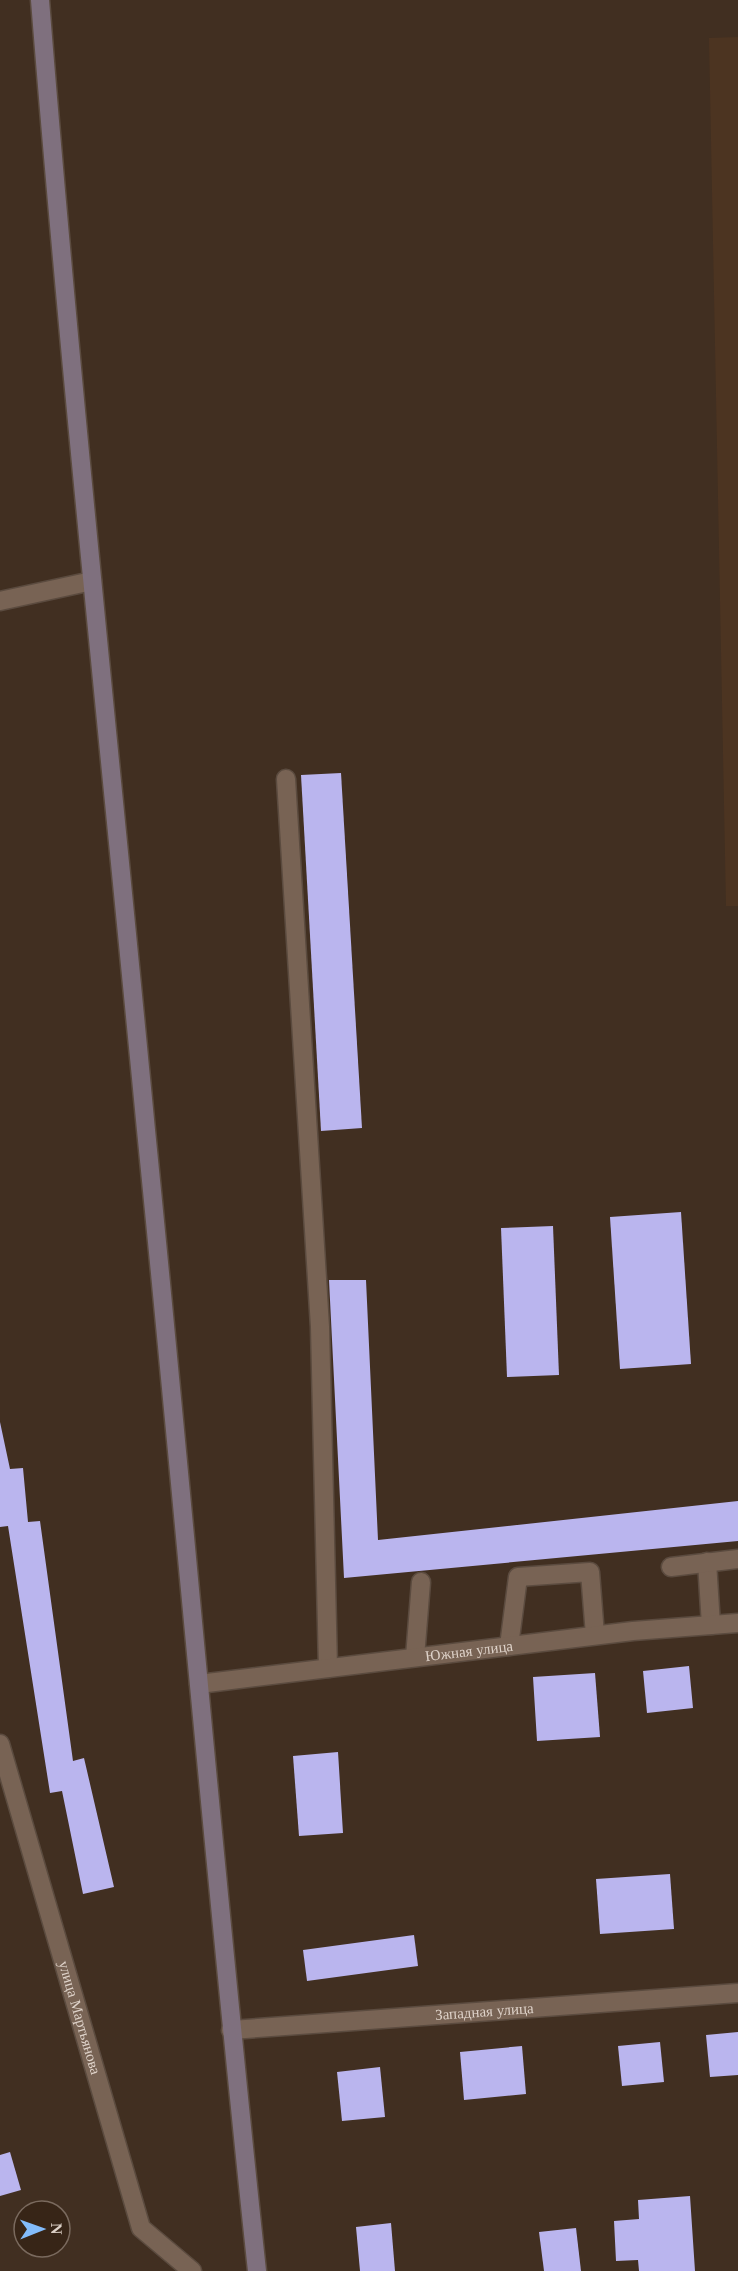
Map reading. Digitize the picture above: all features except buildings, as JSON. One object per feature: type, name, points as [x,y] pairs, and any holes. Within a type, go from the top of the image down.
[{"type":"main road","points":[[40,0],[59,242],[231,2030],[257,2271]]},
{"type":"street","points":[[0,601],[92,581]]},
{"type":"street","points":[[286,780],[320,1327],[328,1668]]},
{"type":"street","points":[[670,1567],[738,1559]]},
{"type":"street","points":[[707,1562],[711,1625]]},
{"type":"street","points":[[508,1646],[518,1577],[590,1572],[595,1635]]},
{"type":"street","points":[[415,1657],[421,1582]]},
{"type":"street","name":"Южная улица","points":[[199,1684],[595,1635],[738,1623]]},
{"type":"street","name":"улица Мартьянова","points":[[0,1744],[141,2228],[192,2271]]},
{"type":"street","name":"Западная улица","points":[[231,2030],[738,1993]]},
{"type":"shaded area","points":[[738,37],[738,906],[726,906],[709,38]]}]
